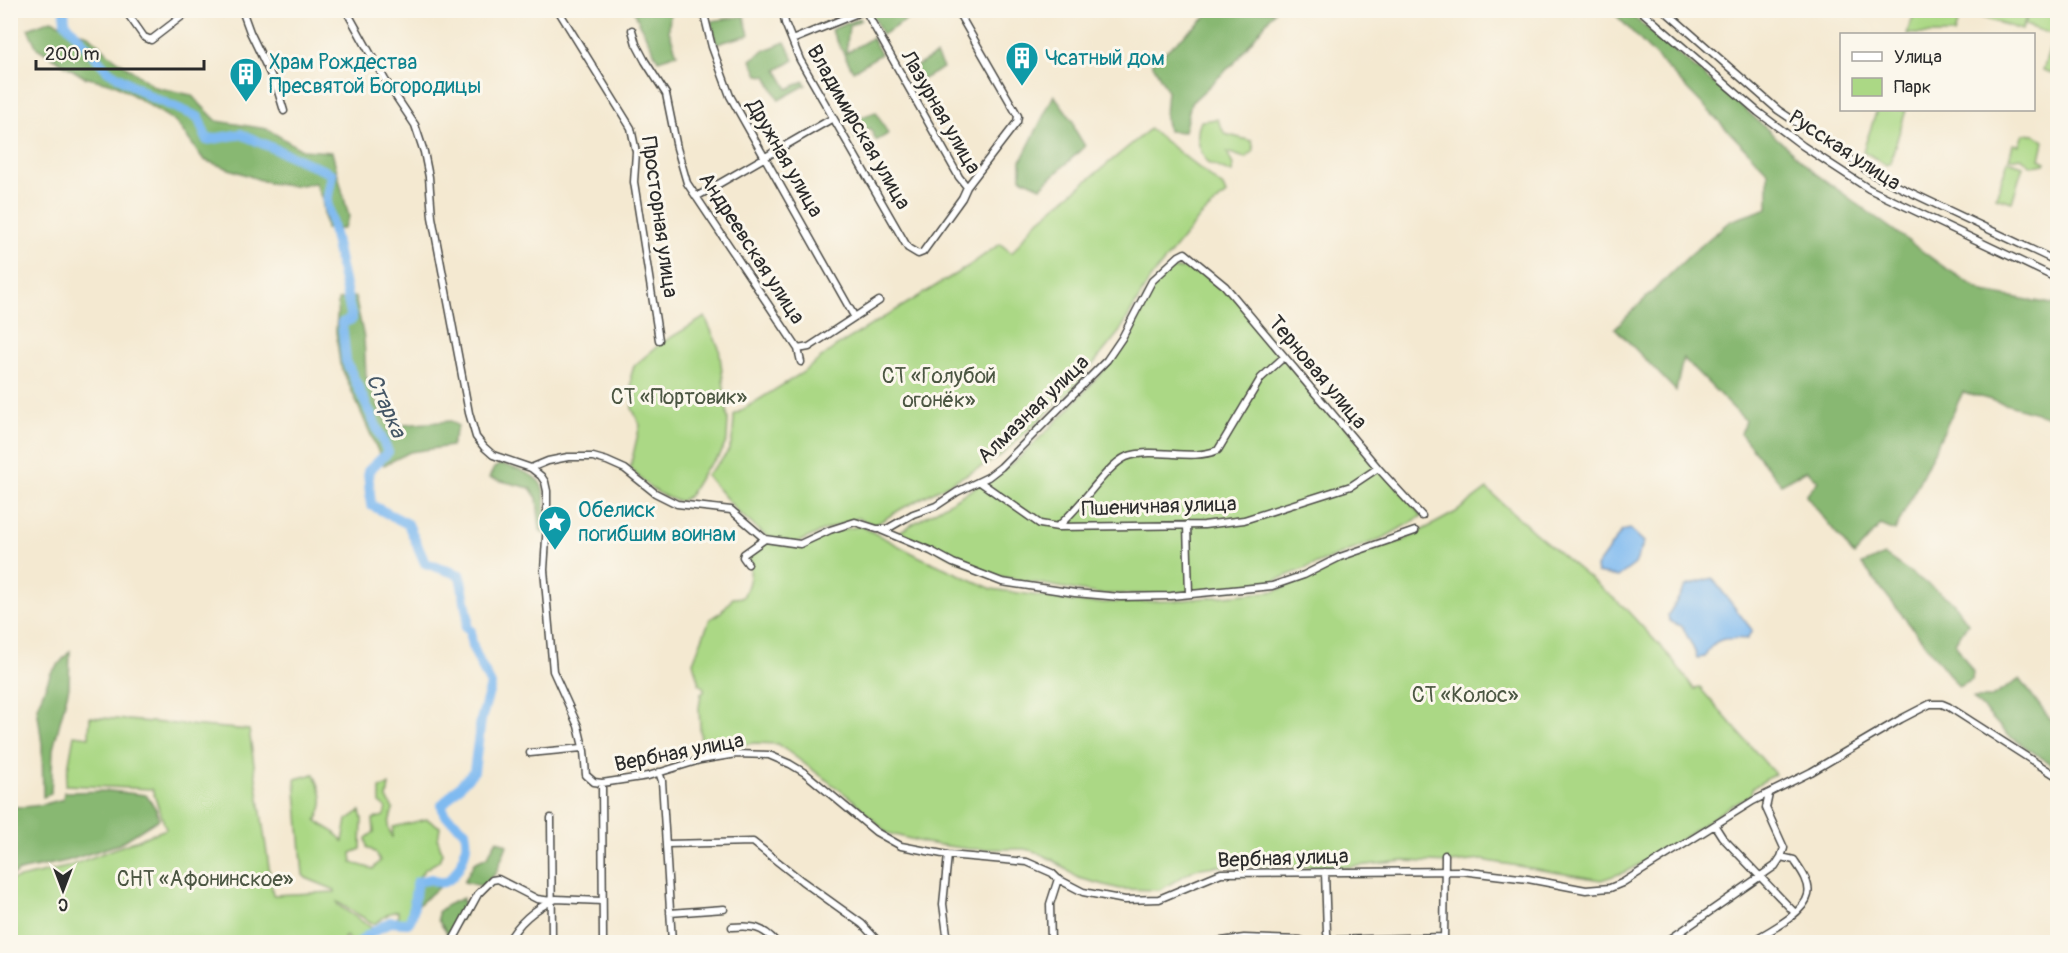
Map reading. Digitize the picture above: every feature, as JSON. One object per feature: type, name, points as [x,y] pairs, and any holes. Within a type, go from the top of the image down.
[{"type":"street","points":[[125,10],[144,38],[151,40],[190,10]]},
{"type":"street","points":[[242,10],[277,88],[284,111]]},
{"type":"street","points":[[346,10],[385,80],[415,125],[424,152],[431,193],[432,216],[469,413],[476,437],[493,455],[531,468],[541,477],[547,492],[544,570],[553,671],[578,726],[582,748],[530,753]]},
{"type":"street","name":"Просторная улица","points":[[558,10],[631,128],[636,152],[634,182],[659,340]]},
{"type":"street","name":"Дружная улица","points":[[703,10],[711,47],[730,96],[854,316]]},
{"type":"street","name":"Владимирская улица","points":[[783,10],[800,60],[877,190],[908,248],[918,254]]},
{"type":"street","points":[[792,40],[865,10]]},
{"type":"street","name":"Лазурная улица","points":[[865,10],[959,177],[967,187],[962,198],[923,252],[918,254]]},
{"type":"street","points":[[957,10],[1018,116],[1017,122],[967,187]]},
{"type":"street","name":"Русская улица","points":[[1640,10],[1758,112],[1803,146],[1869,189],[2058,279]]},
{"type":"street","points":[[1664,10],[1778,110],[1874,175],[2058,262]]},
{"type":"street","name":"Андреевская улица","points":[[632,30],[640,53],[666,94],[687,183],[798,349]]},
{"type":"street","points":[[696,197],[833,118]]},
{"type":"street","name":"Терновая улица","points":[[1182,254],[1225,286],[1378,468],[1422,516]]},
{"type":"street","name":"Алмазная улица","points":[[880,530],[894,526],[913,514],[936,506],[995,472],[1107,360],[1122,338],[1146,290],[1182,254]]},
{"type":"street","points":[[801,362],[798,349],[809,347],[879,301]]},
{"type":"street","points":[[839,326],[844,333]]},
{"type":"street","points":[[1058,527],[1070,517],[1108,472],[1125,457],[1142,454],[1208,454],[1218,450],[1261,378],[1284,357]]},
{"type":"street","points":[[531,468],[548,461],[568,457],[607,461],[625,468],[643,484],[672,502],[731,510],[765,538],[800,544],[830,530],[855,522],[931,551],[980,574],[1012,584],[1108,597],[1189,594],[1259,588],[1287,582],[1340,557],[1415,531]]},
{"type":"street","name":"Пшеничная улица","points":[[980,482],[1040,524],[1058,527],[1204,525],[1244,520],[1351,486],[1378,468]]},
{"type":"street","points":[[1187,525],[1189,594]]},
{"type":"street","points":[[748,564],[743,557],[744,554],[765,538]]},
{"type":"street","name":"Вербная улица","points":[[582,748],[586,775],[594,782],[602,783],[648,776],[700,760],[736,754],[769,755],[805,773],[887,840],[915,850],[1028,862],[1052,873],[1058,879],[1083,892],[1139,901],[1159,898],[1221,873],[1446,873],[1461,871],[1528,879],[1586,890],[1610,888],[1622,883],[1753,801],[1811,772],[1901,718],[1936,703],[1949,708],[2058,777]]},
{"type":"street","points":[[659,772],[662,781],[667,844],[672,942]]},
{"type":"street","points":[[602,783],[603,942]]},
{"type":"street","points":[[1666,942],[1775,866],[1784,848],[1766,808],[1769,794]]},
{"type":"street","points":[[551,818],[552,942]]},
{"type":"street","points":[[1715,826],[1722,837],[1795,913]]},
{"type":"street","points":[[667,844],[753,842],[862,924],[875,942]]},
{"type":"street","points":[[948,855],[943,904],[948,942]]},
{"type":"street","points":[[1324,872],[1328,938],[1333,940],[1444,940],[1446,873],[1444,855]]},
{"type":"street","points":[[1751,942],[1802,909],[1809,893],[1804,875],[1794,860],[1781,857]]},
{"type":"street","points":[[452,942],[478,894],[492,880],[498,879],[537,898],[552,902]]},
{"type":"street","points":[[1051,942],[1050,904],[1058,879]]},
{"type":"street","points":[[508,942],[534,910],[556,899],[602,902]]},
{"type":"street","points":[[670,913],[724,909]]},
{"type":"street","points":[[732,927],[748,925],[768,933],[776,942]]},
{"type":"street","points":[[1214,942],[1244,938],[1305,942]]},
{"type":"green space","points":[[1915,10],[1961,11],[1954,33],[1907,33]]},
{"type":"green space","points":[[1975,10],[2028,11],[2022,30],[1974,15]]},
{"type":"green space","points":[[2030,10],[2057,13],[2057,75],[2043,70],[2054,35],[2025,25]]},
{"type":"green space","points":[[675,11],[670,12],[669,31],[677,54],[658,60],[634,12]]},
{"type":"green space","points":[[910,11],[913,16],[882,35],[872,13]]},
{"type":"green space","points":[[1213,11],[1275,11],[1236,61],[1191,103],[1184,132],[1168,131],[1165,115],[1167,90],[1152,63]]},
{"type":"green space","points":[[1612,11],[1626,11],[1745,109],[1815,173],[1944,267],[1983,292],[2057,305],[2057,419],[1963,392],[1895,531],[1881,525],[1854,555],[1806,496],[1818,481],[1807,470],[1781,484],[1741,434],[1745,420],[1683,358],[1676,391],[1615,328],[1691,254],[1730,221],[1768,208],[1768,172]]},
{"type":"green space","points":[[744,16],[749,35],[716,44],[711,21]]},
{"type":"green space","points":[[860,18],[861,20],[849,26],[846,53],[872,38],[881,54],[853,71],[831,30]]},
{"type":"green space","points":[[51,20],[90,36],[109,54],[155,87],[191,95],[217,121],[267,129],[302,150],[332,152],[349,217],[343,229],[326,229],[322,199],[315,183],[293,186],[269,183],[204,160],[176,122],[117,85],[84,77],[37,48],[28,29]]},
{"type":"green space","points":[[785,42],[794,60],[777,70],[788,89],[804,81],[806,85],[779,100],[766,76],[758,75],[751,60],[763,51]]},
{"type":"green space","points":[[936,55],[943,68],[913,85],[906,72]]},
{"type":"green space","points":[[1054,95],[1073,121],[1075,130],[1085,146],[1041,187],[1021,178],[1021,161]]},
{"type":"green space","points":[[1877,111],[1906,111],[1890,163],[1886,165],[1863,151]]},
{"type":"green space","points":[[876,112],[888,134],[876,141],[870,128],[856,139],[852,131],[856,119]]},
{"type":"green space","points":[[1217,119],[1225,134],[1252,141],[1254,151],[1245,158],[1227,152],[1233,165],[1232,173],[1207,163],[1200,148],[1198,132],[1201,121]]},
{"type":"green space","name":"СТ «Голубой огонёк»","points":[[1150,129],[1223,187],[1226,194],[1200,217],[1150,279],[1120,331],[1073,389],[998,458],[875,525],[858,518],[796,543],[766,536],[738,512],[706,475],[729,450],[733,436],[734,415],[802,373],[835,347],[967,267],[1000,244],[1012,253],[1034,224]]},
{"type":"green space","points":[[2023,134],[2035,135],[2044,141],[2040,159],[2046,162],[2045,164],[2032,165],[2021,157],[2009,159],[2013,144],[2019,145]]},
{"type":"green space","points":[[2008,161],[2023,166],[2012,202],[1996,197]]},
{"type":"green space","points":[[1191,268],[1225,286],[1422,516],[1385,537],[1271,582],[1232,589],[1157,594],[1098,594],[987,574],[899,532],[998,474],[1017,460],[1067,411],[1107,367],[1131,336],[1144,298],[1160,276],[1171,269]]},
{"type":"green space","points":[[355,297],[364,338],[366,376],[383,416],[391,426],[451,421],[458,426],[451,446],[410,452],[384,465],[340,364],[336,331],[338,300]]},
{"type":"green space","name":"СТ «Портовик»","points":[[705,317],[719,348],[728,420],[727,440],[720,455],[705,469],[689,496],[681,501],[674,500],[647,485],[630,468],[640,425],[632,408],[631,376],[634,366],[660,344]]},
{"type":"green space","points":[[501,464],[529,474],[542,486],[545,505],[544,534],[540,530],[537,498],[530,488],[489,478],[494,468]]},
{"type":"green space","name":"СТ «Колос»","points":[[1487,489],[1534,532],[1624,607],[1673,660],[1694,689],[1700,688],[1775,774],[1752,788],[1749,796],[1730,806],[1664,851],[1625,872],[1601,880],[1482,860],[1451,863],[1404,861],[1348,867],[1215,866],[1195,869],[1160,890],[1120,889],[1078,878],[1053,860],[1033,851],[969,849],[926,843],[887,833],[852,799],[778,744],[755,743],[705,749],[701,747],[699,708],[704,688],[699,684],[693,662],[710,619],[721,612],[733,598],[743,597],[750,576],[748,554],[766,542],[798,547],[834,531],[861,526],[920,557],[992,589],[1086,603],[1174,601],[1276,591],[1343,560],[1404,540],[1456,512]]},
{"type":"green space","points":[[1885,555],[1952,601],[1968,623],[1955,643],[1973,672],[1972,680],[1959,687],[1862,564]]},
{"type":"green space","points":[[70,651],[69,687],[53,749],[51,794],[43,797],[42,744],[37,707],[51,673]]},
{"type":"green space","points":[[2020,679],[2057,729],[2057,768],[2009,736],[1973,698],[1990,698]]},
{"type":"green space","name":"СНТ «Афонинское»","points":[[90,717],[249,730],[273,895],[335,892],[303,875],[295,779],[314,774],[322,798],[316,821],[334,832],[343,841],[347,820],[360,811],[361,849],[351,853],[352,863],[373,869],[380,861],[376,853],[367,847],[366,838],[374,832],[373,819],[384,816],[386,808],[380,803],[380,788],[389,785],[387,798],[393,809],[388,826],[392,838],[393,827],[427,819],[440,827],[438,840],[442,853],[439,861],[425,869],[416,881],[410,903],[411,918],[408,921],[398,921],[398,911],[390,913],[374,924],[337,902],[338,905],[375,930],[357,942],[350,942],[346,936],[344,938],[346,942],[11,942],[11,880],[67,867],[166,829],[152,789],[65,785],[74,735],[89,737]]},
{"type":"green space","points":[[110,791],[146,795],[156,809],[159,819],[119,844],[67,861],[19,871],[11,877],[11,806],[50,803],[63,799],[64,792]]},
{"type":"green space","points":[[497,840],[507,845],[496,873],[482,886],[464,882],[474,863],[487,857]]},
{"type":"green space","points":[[432,880],[440,886],[415,908],[413,901],[417,883]]},
{"type":"green space","points":[[463,898],[464,915],[456,923],[449,936],[438,920],[438,912]]},
{"type":"water","points":[[1630,529],[1644,542],[1635,564],[1618,577],[1597,573],[1596,567],[1622,531]]},
{"type":"water","points":[[1712,578],[1752,630],[1747,639],[1722,640],[1712,645],[1705,657],[1697,658],[1683,627],[1669,621],[1668,615],[1686,586]]},
{"type":"waterway","name":"Старка","points":[[64,10],[65,22],[107,70],[151,97],[198,117],[207,140],[241,134],[332,174],[327,201],[352,319],[342,323],[346,361],[388,452],[368,471],[371,505],[408,524],[425,563],[460,575],[468,618],[466,628],[471,631],[475,651],[491,685],[481,720],[474,771],[442,805],[444,814],[465,831],[465,852],[459,867],[450,879],[445,882],[432,879],[417,882],[413,910],[408,923],[390,922],[360,942]]},
{"type":"place","name":"Чсатный дом","points":[[1022,87]]},
{"type":"place","name":"Храм Рождества Пресвятой Богородицы","points":[[246,103]]},
{"type":"place","name":"Обелиск погибшим воинам","points":[[555,551]]}]
